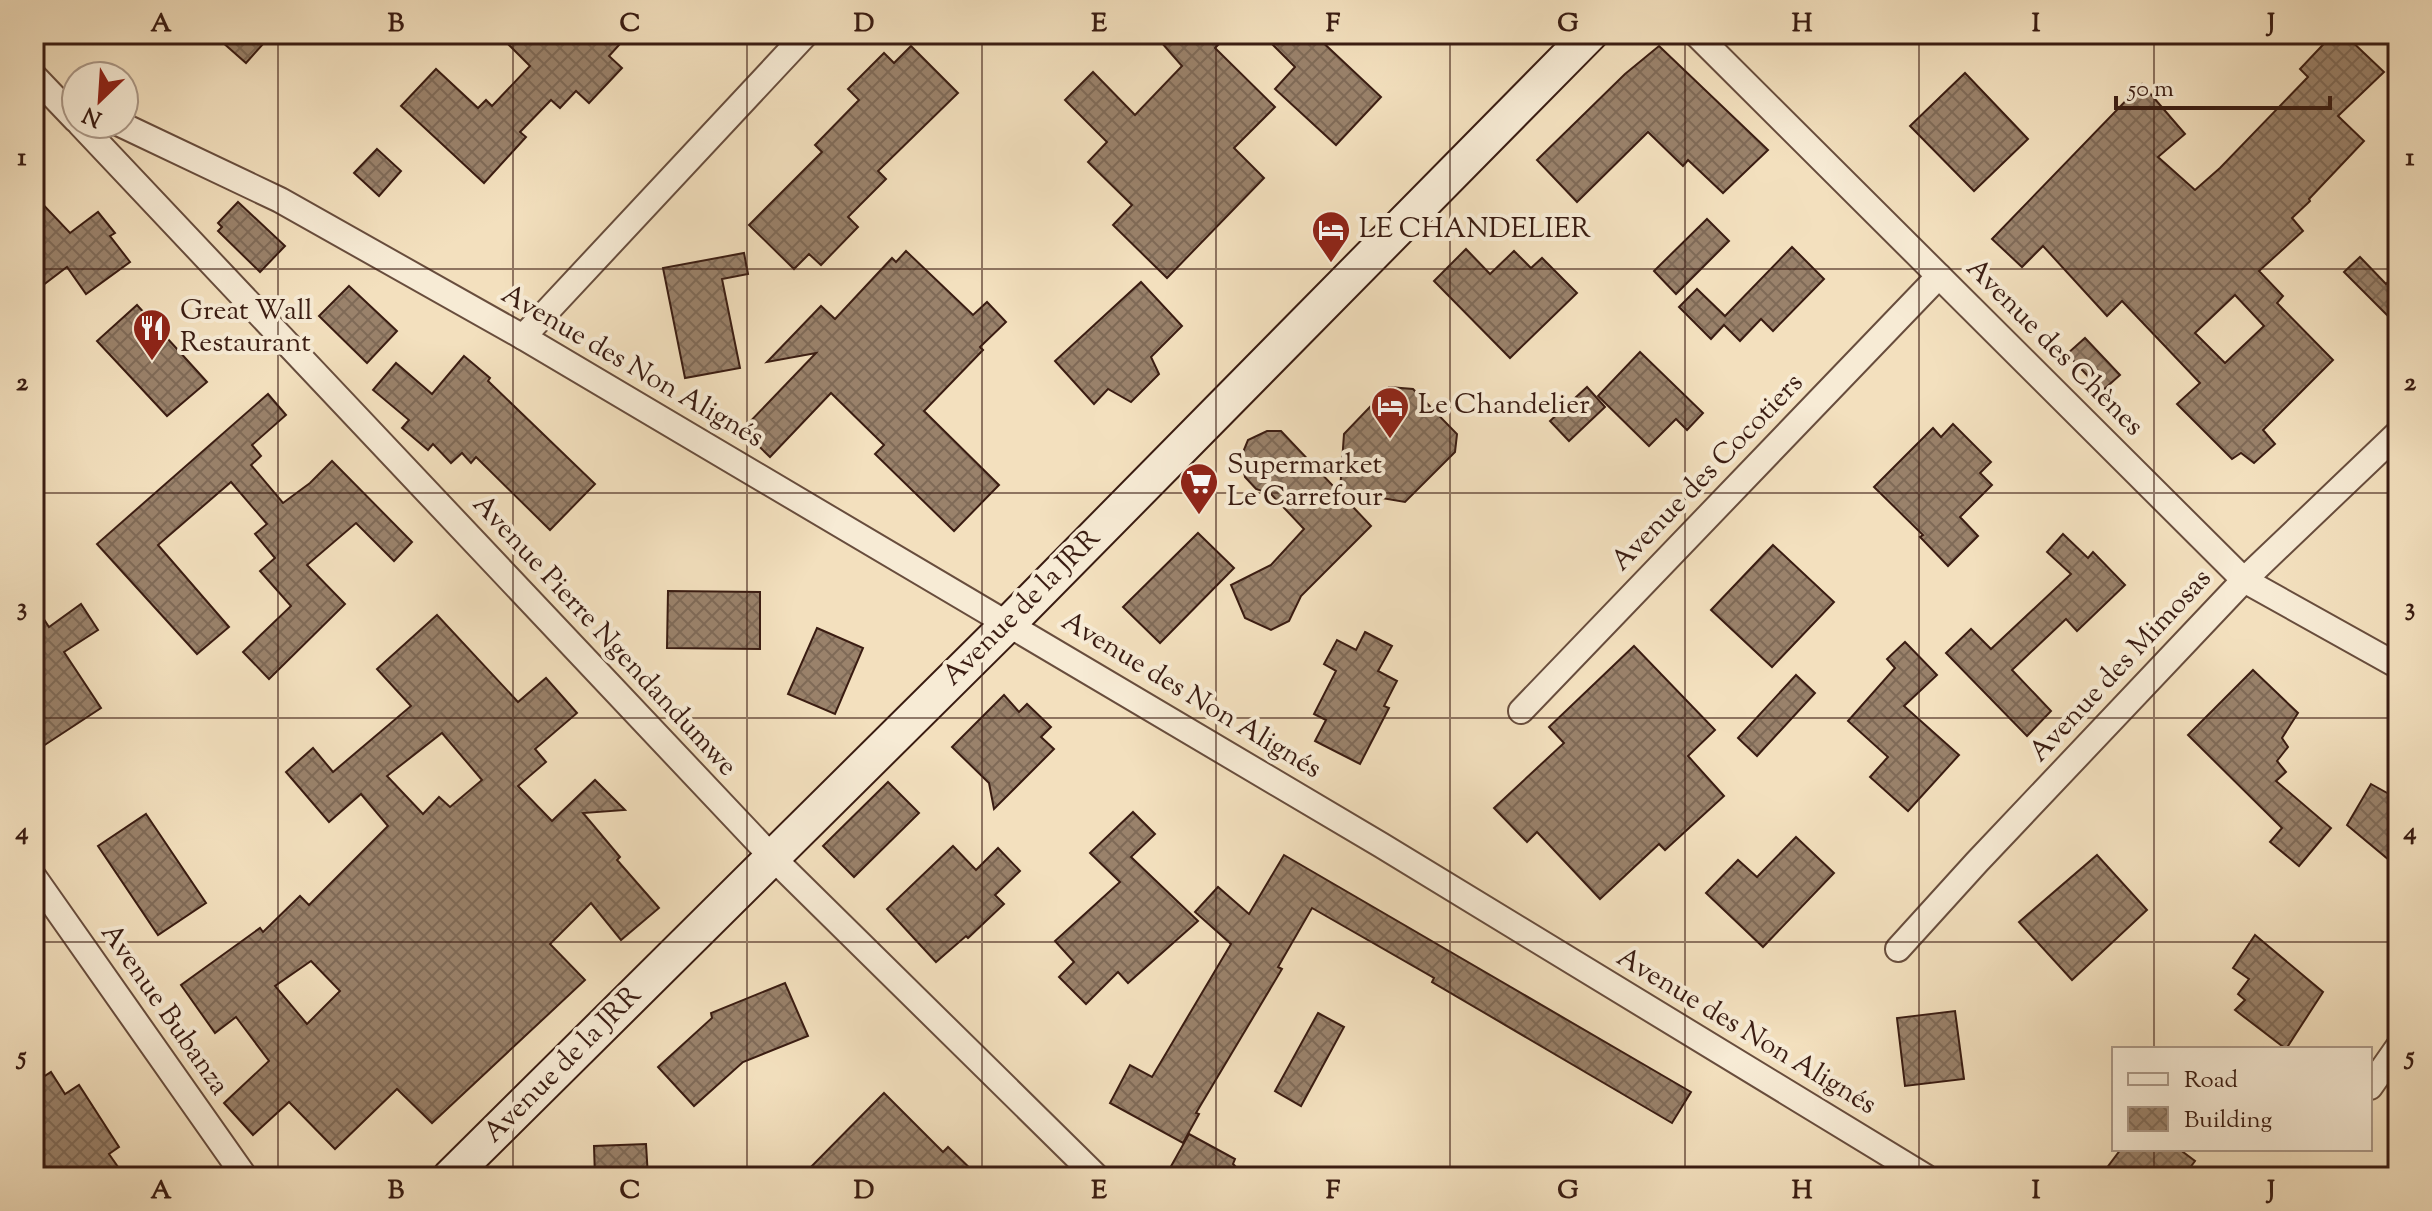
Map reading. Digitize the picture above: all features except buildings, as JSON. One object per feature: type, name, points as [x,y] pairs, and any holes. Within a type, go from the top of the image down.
[{"type":"street","points":[[523,337],[806,34]]},
{"type":"street","name":"Avenue de la JRR","points":[[450,1177],[1009,623],[1590,34]]},
{"type":"street","name":"Avenue des Chènes","points":[[1696,34],[2244,580],[2398,666]]},
{"type":"street","name":"Avenue Pierre Ngendandumwe","points":[[34,76],[60,103]]},
{"type":"street","points":[[53,96],[60,99]]},
{"type":"street","name":"Avenue des Non Alignés","points":[[140,134],[280,200],[523,337],[1408,861],[1926,1177]]},
{"type":"street","name":"Avenue Pierre Ngendandumwe","points":[[95,140],[772,857],[1097,1177]]},
{"type":"street","name":"Avenue des Cocotiers","points":[[1521,711],[1939,276]]},
{"type":"street","name":"Avenue des Mimosas","points":[[1898,949],[2244,580],[2398,433]]},
{"type":"street","name":"Avenue Bubanza","points":[[34,877],[245,1177]]},
{"type":"street","points":[[2372,1084],[2398,1047]]},
{"type":"place","name":"LE CHANDELIER","points":[[1331,264]]},
{"type":"place","name":"Great Wall Restaurant","points":[[152,362]]},
{"type":"place","name":"Le Chandelier","points":[[1390,440]]},
{"type":"place","name":"Supermarket Le Carrefour","points":[[1199,516]]}]
